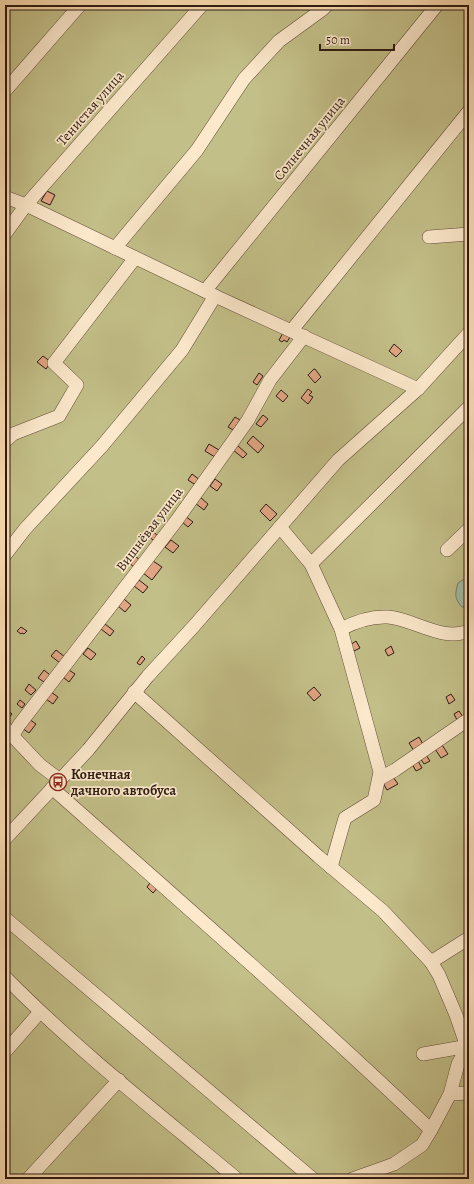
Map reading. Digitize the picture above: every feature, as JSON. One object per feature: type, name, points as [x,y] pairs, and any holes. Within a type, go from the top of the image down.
[{"type":"street","points":[[5,91],[80,5]]},
{"type":"street","name":"Тенистая улица","points":[[5,234],[26,205],[202,5]]},
{"type":"street","points":[[115,248],[197,150],[244,79],[279,41],[327,5]]},
{"type":"street","name":"Солнечная улица","points":[[5,555],[25,530],[102,446],[182,350],[210,294],[437,5]]},
{"type":"street","points":[[292,330],[469,111]]},
{"type":"street","points":[[5,197],[26,205],[210,294],[292,330],[418,389]]},
{"type":"street","points":[[429,237],[469,234]]},
{"type":"street","points":[[5,441],[12,434],[59,416],[76,385],[54,363],[135,258]]},
{"type":"street","points":[[5,839],[88,750],[134,692],[194,626],[338,460],[418,389],[469,333]]},
{"type":"street","name":"Вишнёвая улица","points":[[9,732],[19,725],[177,520],[248,420],[270,380],[304,336]]},
{"type":"street","points":[[311,564],[469,407]]},
{"type":"street","points":[[280,527],[311,564],[341,629],[380,772],[374,800],[345,818],[331,867]]},
{"type":"street","points":[[448,550],[469,529]]},
{"type":"street","points":[[341,629],[366,618],[388,617],[445,633],[464,633],[469,631]]},
{"type":"street","points":[[134,692],[331,867],[383,911],[430,962],[442,982],[468,1046]]},
{"type":"street","points":[[379,779],[395,770],[469,719]]},
{"type":"street","points":[[9,732],[56,784],[196,915],[388,1089],[431,1130]]},
{"type":"street","points":[[5,918],[314,1179]]},
{"type":"street","points":[[430,962],[469,938]]},
{"type":"street","points":[[5,977],[40,1012],[237,1179]]},
{"type":"street","points":[[5,1052],[40,1012]]},
{"type":"street","points":[[352,1179],[394,1164],[422,1144],[450,1094],[458,1064],[468,1046]]},
{"type":"street","points":[[422,1054],[468,1046]]},
{"type":"street","points":[[28,1179],[119,1080]]},
{"type":"street","points":[[450,1094],[469,1093]]},
{"type":"shaded area","points":[[5,5],[469,5],[469,1179],[5,1179]]},
{"type":"shaded area","points":[[469,576],[469,607],[462,607],[456,598],[456,590],[458,583]]},
{"type":"building","points":[[47,191],[55,195],[50,205],[41,201]]},
{"type":"building","points":[[283,333],[290,337],[287,342],[284,340],[282,342],[279,340]]},
{"type":"building","points":[[394,344],[402,351],[396,357],[389,351]]},
{"type":"building","points":[[43,356],[51,362],[46,369],[37,362]]},
{"type":"building","points":[[314,369],[321,377],[315,383],[308,375]]},
{"type":"building","points":[[259,373],[263,376],[257,385],[253,382]]},
{"type":"building","points":[[308,389],[312,392],[309,395],[313,397],[308,404],[301,398]]},
{"type":"building","points":[[281,390],[288,396],[283,402],[276,396]]},
{"type":"building","points":[[263,415],[268,419],[261,427],[256,424]]},
{"type":"building","points":[[235,417],[240,420],[233,430],[228,427]]},
{"type":"building","points":[[253,436],[264,446],[258,453],[247,443]]},
{"type":"building","points":[[209,444],[219,450],[215,457],[205,451]]},
{"type":"building","points":[[237,445],[247,454],[243,458],[233,450]]},
{"type":"building","points":[[192,474],[200,480],[198,484],[196,482],[194,484],[188,480]]},
{"type":"building","points":[[215,479],[222,484],[217,491],[210,486]]},
{"type":"building","points":[[200,497],[208,504],[204,510],[195,503]]},
{"type":"building","points":[[266,504],[277,514],[270,521],[260,511]]},
{"type":"building","points":[[185,516],[193,522],[188,527],[181,521]]},
{"type":"building","points":[[150,529],[158,536],[154,541],[146,534]]},
{"type":"building","points":[[171,540],[179,546],[173,553],[165,547]]},
{"type":"building","points":[[131,553],[141,561],[135,568],[126,560]]},
{"type":"building","points":[[153,561],[162,567],[152,580],[143,573]]},
{"type":"building","points":[[139,580],[148,587],[143,593],[134,586]]},
{"type":"building","points":[[124,599],[131,605],[125,612],[118,606]]},
{"type":"building","points":[[105,624],[114,631],[110,636],[101,629]]},
{"type":"building","points":[[21,627],[27,631],[24,634],[17,631]]},
{"type":"building","points":[[356,641],[360,648],[354,651],[350,645]]},
{"type":"building","points":[[391,646],[394,653],[388,656],[385,650]]},
{"type":"building","points":[[88,648],[96,654],[91,660],[83,654]]},
{"type":"building","points":[[56,650],[65,657],[60,663],[51,656]]},
{"type":"building","points":[[142,656],[145,659],[140,665],[137,663]]},
{"type":"building","points":[[44,670],[50,675],[44,682],[38,678]]},
{"type":"building","points":[[69,670],[75,674],[69,682],[63,677]]},
{"type":"building","points":[[29,684],[36,690],[31,695],[25,690]]},
{"type":"building","points":[[314,687],[321,695],[314,701],[307,693]]},
{"type":"building","points":[[51,692],[58,697],[53,704],[46,699]]},
{"type":"building","points":[[451,694],[455,700],[449,704],[446,697]]},
{"type":"building","points":[[20,700],[25,704],[22,708],[17,704]]},
{"type":"building","points":[[6,709],[12,714],[7,720],[5,719]]},
{"type":"building","points":[[459,711],[463,717],[457,720],[454,714]]},
{"type":"building","points":[[29,719],[36,724],[29,733],[22,728]]},
{"type":"building","points":[[419,737],[424,746],[414,751],[409,743]]},
{"type":"building","points":[[442,745],[448,754],[441,758],[435,749]]},
{"type":"building","points":[[426,755],[430,761],[424,764],[420,758]]},
{"type":"building","points":[[418,761],[422,768],[416,771],[412,764]]},
{"type":"building","points":[[393,777],[398,784],[387,790],[383,783]]},
{"type":"building","points":[[152,880],[159,886],[153,893],[147,887]]},
{"type":"place","name":"Конечная дачного автобуса","points":[[58,782]]}]
